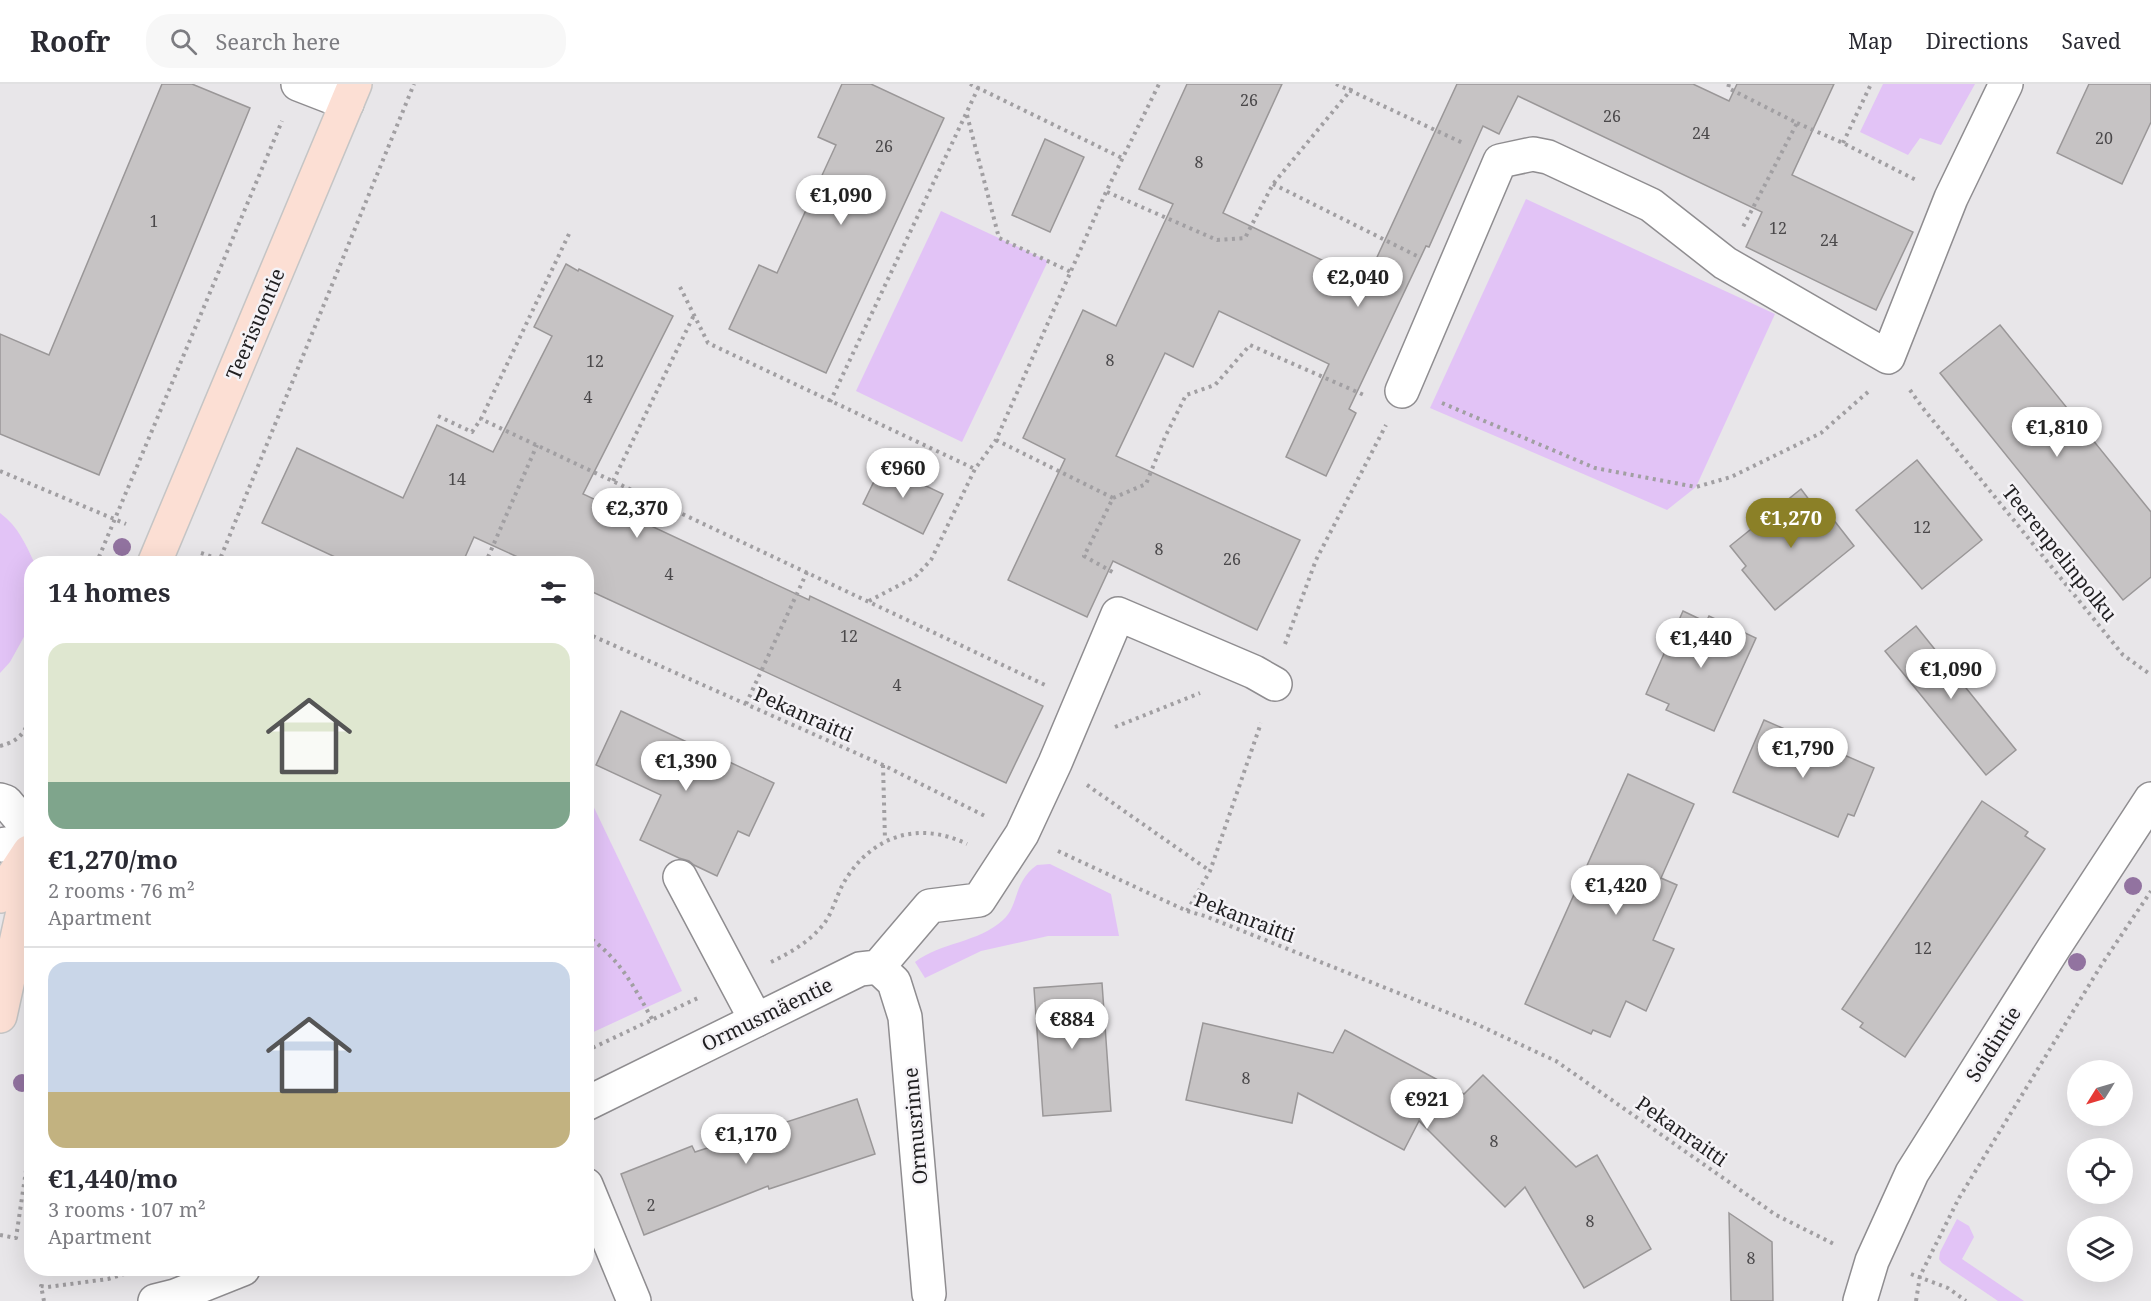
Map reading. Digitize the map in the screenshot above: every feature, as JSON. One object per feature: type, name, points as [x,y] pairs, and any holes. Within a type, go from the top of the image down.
[{"type":"main road","name":"Teerisuontie","points":[[157,556],[351,93]]},
{"type":"main road","points":[[0,896],[24,860]]},
{"type":"main road","points":[[0,1016],[24,911]]},
{"type":"street","points":[[298,84],[351,93]]},
{"type":"street","points":[[1399,400],[1500,161],[1533,154],[1548,157],[1651,205],[1725,263],[1888,357],[1951,198],[2006,84]]},
{"type":"street","points":[[878,967],[930,906],[979,900],[1022,834],[1118,614],[1265,678]]},
{"type":"street","name":"Soidintie","points":[[1860,1301],[1872,1261],[1911,1173],[2151,799]]},
{"type":"street","points":[[0,800],[6,802],[24,823]]},
{"type":"street","points":[[0,845],[24,841]]},
{"type":"street","points":[[680,877],[756,1020]]},
{"type":"street","name":"Ormusmäentie","points":[[594,1100],[860,969],[878,967]]},
{"type":"street","name":"Ormusrinne","points":[[878,967],[894,982],[905,1017],[929,1294]]},
{"type":"street","points":[[594,1204],[634,1301]]},
{"type":"street","points":[[155,1301],[175,1296],[225,1276]]},
{"type":"path","points":[[221,556],[414,84]]},
{"type":"path","points":[[970,84],[980,86],[1124,159]]},
{"type":"path","points":[[868,601],[915,577],[931,560],[975,469],[996,440],[1106,192],[1159,84]]},
{"type":"path","points":[[1336,84],[1500,161]]},
{"type":"path","points":[[1106,192],[1217,240],[1245,238],[1273,184],[1350,91],[1353,84]]},
{"type":"path","points":[[1729,84],[1728,88],[1951,198]]},
{"type":"path","points":[[1843,143],[1871,84]]},
{"type":"path","points":[[830,402],[980,86]]},
{"type":"path","points":[[966,114],[999,238],[1071,272]]},
{"type":"path","points":[[99,556],[283,117]]},
{"type":"path","points":[[1725,263],[1797,123]]},
{"type":"path","points":[[1273,184],[1452,274]]},
{"type":"path","points":[[438,416],[472,432],[481,419],[568,234]]},
{"type":"path","points":[[680,287],[708,344],[975,469]]},
{"type":"path","points":[[613,481],[694,315]]},
{"type":"path","points":[[1103,566],[1084,556],[1113,498],[1146,484],[1165,437],[1186,395],[1215,386],[1250,345],[1399,400],[1434,400],[1596,468],[1696,487],[1731,477],[1821,433],[1872,388],[1888,357]]},
{"type":"path","name":"Teerenpelinpolku","points":[[1888,357],[1922,407],[2123,655],[2151,675]]},
{"type":"path","points":[[1187,911],[1210,871],[1265,678],[1278,661],[1316,560],[1399,400]]},
{"type":"path","points":[[481,419],[1081,702]]},
{"type":"path","points":[[996,440],[1113,498]]},
{"type":"path","points":[[488,556],[537,445]]},
{"type":"path","points":[[0,471],[115,520]]},
{"type":"path","points":[[746,704],[807,572]]},
{"type":"path","name":"Pekanraitti","points":[[594,637],[883,765],[1022,834],[1187,911],[1205,916],[1476,1023],[1556,1061],[1776,1215],[1817,1237],[1872,1261]]},
{"type":"path","points":[[1058,755],[1265,678]]},
{"type":"path","points":[[0,746],[16,740],[24,733]]},
{"type":"path","points":[[1058,755],[1210,871]]},
{"type":"path","points":[[883,765],[885,840]]},
{"type":"path","points":[[594,1047],[785,955],[808,940],[825,923],[844,882],[867,854],[885,840],[917,832],[938,834],[964,842],[1002,862]]},
{"type":"path","points":[[1916,1301],[1920,1276],[1959,1198],[2102,964],[2151,891]]},
{"type":"path","points":[[594,940],[626,973],[652,1019]]},
{"type":"path","points":[[0,1235],[16,1238],[24,1184]]},
{"type":"path","points":[[44,1301],[41,1286],[48,1287],[118,1276]]},
{"type":"path","points":[[1920,1276],[1948,1288],[1966,1301]]},
{"type":"shaded area","points":[[1883,84],[1975,84],[1941,145],[1920,138],[1908,155],[1860,132]]},
{"type":"shaded area","points":[[1526,199],[1775,314],[1696,487],[1667,510],[1430,408]]},
{"type":"shaded area","points":[[941,211],[1048,261],[962,442],[856,391]]},
{"type":"shaded area","points":[[0,513],[17,530],[31,556],[24,556],[24,637],[10,662],[0,673]]},
{"type":"shaded area","points":[[594,808],[682,991],[594,1032]]},
{"type":"shaded area","points":[[1050,864],[1111,894],[1119,936],[1048,936],[981,951],[925,978],[915,962],[936,950],[993,928],[1012,908],[1020,886],[1029,872],[1037,865]]},
{"type":"shaded area","points":[[1957,1219],[1969,1226],[1974,1237],[1962,1259],[2024,1301],[1998,1301],[1942,1263],[1939,1259],[1940,1252]]},
{"type":"building","points":[[162,84],[192,84],[250,108],[99,475],[0,434],[0,334],[49,355]]},
{"type":"building","points":[[842,84],[871,84],[944,118],[826,373],[729,329],[759,265],[777,273],[836,145],[818,137]]},
{"type":"building","points":[[1187,84],[1282,84],[1223,213],[1366,281],[1457,84],[1693,84],[1729,101],[1737,84],[1834,84],[1792,175],[1913,232],[1876,310],[1746,247],[1762,212],[1518,96],[1499,134],[1483,126],[1429,247],[1426,246],[1349,409],[1356,413],[1326,476],[1286,457],[1329,364],[1219,311],[1193,367],[1165,353],[1116,456],[1300,540],[1257,630],[1113,561],[1087,617],[1008,580],[1065,459],[1023,438],[1083,310],[1116,326],[1173,204],[1139,189]]},
{"type":"building","points":[[2089,84],[2151,84],[2151,122],[2122,184],[2057,153]]},
{"type":"building","points":[[1045,139],[1084,157],[1050,232],[1012,215]]},
{"type":"building","points":[[566,264],[673,316],[583,494],[809,600],[810,596],[1043,706],[1006,783],[594,593],[594,556],[516,556],[474,537],[466,556],[333,556],[262,523],[297,448],[403,498],[437,425],[493,452],[552,336],[534,327]]},
{"type":"building","points":[[2000,325],[2151,512],[2151,577],[2123,600],[1940,373]]},
{"type":"building","points":[[1917,460],[1982,540],[1922,589],[1856,510]]},
{"type":"building","points":[[882,465],[943,494],[923,534],[863,504]]},
{"type":"building","points":[[1801,489],[1816,509],[1822,505],[1854,546],[1775,610],[1742,570],[1746,566],[1730,546]]},
{"type":"building","points":[[1683,611],[1706,622],[1709,616],[1756,638],[1714,731],[1666,710],[1669,704],[1646,694]]},
{"type":"building","points":[[1916,626],[2016,750],[1986,775],[1885,651]]},
{"type":"building","points":[[621,711],[774,783],[749,836],[738,831],[717,876],[640,840],[661,795],[596,765]]},
{"type":"building","points":[[1764,720],[1874,768],[1854,816],[1848,814],[1838,837],[1733,792]]},
{"type":"building","points":[[1628,774],[1694,804],[1661,878],[1677,885],[1653,940],[1674,949],[1646,1011],[1626,1001],[1610,1037],[1593,1030],[1591,1034],[1525,1004]]},
{"type":"building","points":[[1982,801],[2028,832],[2025,836],[2045,849],[1905,1057],[1860,1027],[1863,1023],[1842,1009]]},
{"type":"building","points":[[1102,983],[1111,1111],[1043,1116],[1034,988]]},
{"type":"building","points":[[1203,1023],[1333,1053],[1345,1030],[1464,1094],[1483,1075],[1576,1167],[1597,1155],[1651,1249],[1584,1288],[1525,1187],[1505,1207],[1419,1121],[1404,1150],[1298,1093],[1292,1123],[1186,1100]]},
{"type":"building","points":[[857,1099],[875,1154],[769,1189],[768,1186],[644,1235],[621,1174],[692,1146],[695,1152]]},
{"type":"building","points":[[1729,1213],[1772,1242],[1773,1301],[1731,1301]]}]
